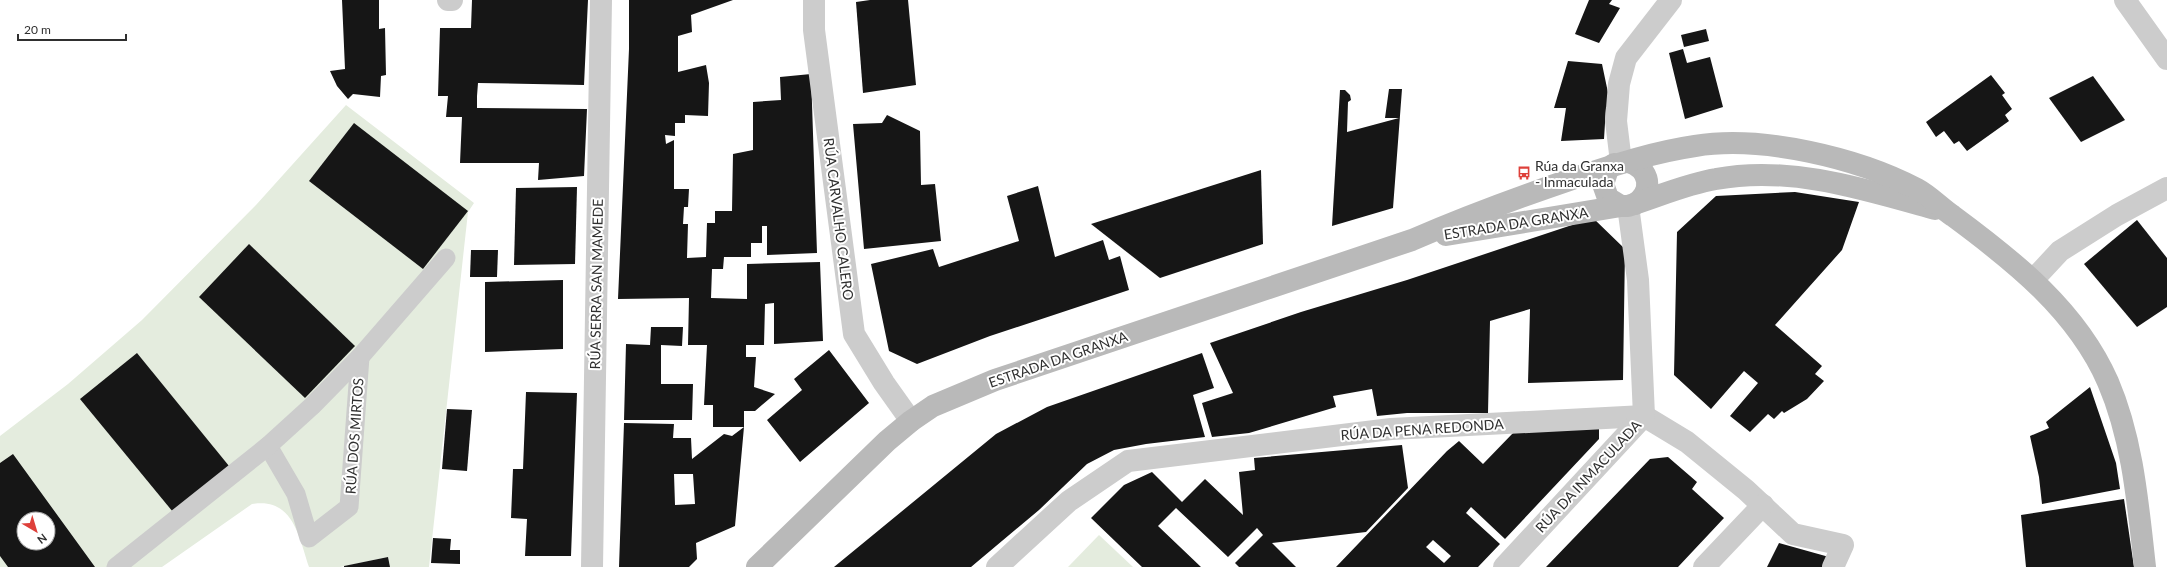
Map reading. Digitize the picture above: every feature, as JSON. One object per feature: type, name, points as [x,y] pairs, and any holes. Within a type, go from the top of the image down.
[{"type":"main road","name":"ESTRADA DA GRANXA","points":[[757,567],[887,441],[911,421],[934,406],[996,380],[1412,240],[1464,217],[1621,163],[1695,146],[1721,143],[1773,146],[1850,162],[1886,174],[1921,191],[1992,244],[2033,280],[2077,330],[2108,381],[2123,426],[2131,459],[2145,567]]},
{"type":"main road","name":"ESTRADA DA GRANXA","points":[[1621,163],[1608,170],[1603,184],[1608,198],[1628,205]]},
{"type":"main road","points":[[1621,163],[1642,168],[1648,180],[1646,194],[1628,205]]},
{"type":"main road","name":"ESTRADA DA GRANXA","points":[[1412,240],[1628,205],[1693,184],[1743,175],[1770,175],[1814,179],[1861,188],[1948,212]]},
{"type":"street","name":"RÚA SERRA SAN MAMEDE","points":[[592,567],[601,0]]},
{"type":"street","name":"RÚA CARVALHO CALERO","points":[[814,0],[814,30],[854,334],[884,383],[911,421]]},
{"type":"street","points":[[1621,163],[1616,121],[1619,84],[1626,58],[1671,0]]},
{"type":"street","points":[[2125,0],[2167,59]]},
{"type":"street","points":[[2033,280],[2060,251],[2117,215],[2167,188]]},
{"type":"street","name":"RÚA DA INMACULADA","points":[[1504,567],[1644,416],[1638,280],[1628,205]]},
{"type":"street","points":[[1644,416],[1687,442],[1746,490],[1793,534],[1843,545],[1833,567]]},
{"type":"street","name":"RÚA DA PENA REDONDA","points":[[997,567],[1069,501],[1128,461],[1391,429],[1644,416]]},
{"type":"street","points":[[1704,567],[1762,505]]},
{"type":"lane","name":"RÚA DOS MIRTOS","points":[[116,567],[268,446],[360,357],[446,258]]},
{"type":"lane","name":"RÚA DOS MIRTOS","points":[[268,446],[296,494],[309,538],[349,507],[360,357]]},
{"type":"shaded area","points":[[346,105],[474,203],[468,212],[429,567],[390,567],[388,557],[340,567],[309,567],[302,544],[292,522],[285,513],[277,507],[266,503],[252,504],[162,567],[0,567],[0,436],[68,384],[142,320],[256,205]]},
{"type":"shaded area","points":[[1099,535],[1133,567],[1068,567]]},
{"type":"building","points":[[342,0],[379,0],[379,29],[385,28],[386,75],[381,76],[380,97],[353,94],[348,99],[337,86],[330,71],[345,69]]},
{"type":"building","points":[[472,0],[588,0],[584,85],[478,83],[477,96],[477,108],[587,109],[584,176],[538,180],[539,163],[460,163],[462,117],[446,117],[448,96],[438,96],[440,28],[471,28]]},
{"type":"building","points":[[629,0],[733,0],[691,15],[692,32],[678,36],[678,72],[706,65],[709,83],[708,116],[685,115],[685,123],[675,123],[675,136],[665,135],[666,144],[674,140],[674,189],[689,189],[688,207],[684,207],[683,224],[688,224],[687,258],[706,257],[707,223],[715,223],[715,211],[732,211],[733,154],[753,150],[753,102],[781,100],[780,77],[811,74],[817,253],[767,255],[767,226],[762,226],[762,243],[751,243],[751,257],[724,257],[723,269],[712,269],[711,298],[747,299],[747,264],[820,262],[823,341],[774,344],[774,303],[765,304],[764,345],[746,345],[746,357],[756,357],[754,387],[775,394],[755,411],[744,411],[744,427],[713,427],[713,405],[704,405],[707,345],[688,345],[689,298],[618,299],[629,49]]},
{"type":"building","points":[[870,0],[908,0],[916,85],[863,93],[856,2]]},
{"type":"building","points":[[1589,0],[1612,0],[1609,4],[1620,8],[1599,43],[1575,34]]},
{"type":"building","points":[[1706,29],[1709,41],[1684,47],[1681,35]]},
{"type":"building","points":[[1683,49],[1687,63],[1710,57],[1723,107],[1685,119],[1669,53]]},
{"type":"building","points":[[1568,61],[1602,64],[1611,107],[1606,107],[1604,139],[1561,141],[1566,108],[1554,108]]},
{"type":"building","points":[[1991,75],[2005,93],[2002,95],[2012,109],[2005,115],[2009,121],[1967,151],[1959,141],[1954,144],[1944,131],[1936,137],[1926,122]]},
{"type":"building","points":[[2093,76],[2125,120],[2081,142],[2049,98]]},
{"type":"building","points":[[1389,89],[1402,89],[1393,208],[1332,226],[1340,90],[1345,90],[1350,95],[1351,100],[1348,102],[1347,132],[1399,118],[1385,118]]},
{"type":"building","points":[[887,115],[920,131],[921,185],[935,184],[941,241],[864,249],[853,124],[882,123]]},
{"type":"building","points":[[354,123],[468,211],[423,269],[309,181]]},
{"type":"building","points":[[1261,170],[1263,244],[1160,278],[1091,224]]},
{"type":"building","points":[[1038,186],[1055,257],[1103,240],[1109,260],[1120,256],[1129,290],[990,336],[917,364],[889,351],[871,264],[933,249],[939,267],[1019,241],[1007,196]]},
{"type":"building","points":[[577,187],[575,264],[514,265],[516,188]]},
{"type":"building","points":[[1795,192],[1859,202],[1842,250],[1775,325],[1822,366],[1815,374],[1824,381],[1807,399],[1784,413],[1782,411],[1774,419],[1768,414],[1750,432],[1730,416],[1758,383],[1744,371],[1711,409],[1674,375],[1677,232],[1716,196]]},
{"type":"building","points":[[1593,218],[1625,249],[1623,380],[1528,383],[1530,309],[1490,321],[1488,413],[1407,413],[1377,416],[1372,389],[1333,396],[1336,407],[1249,433],[1212,437],[1202,403],[1233,393],[1210,343],[1301,312],[1407,280]]},
{"type":"building","points":[[2137,220],[2167,258],[2167,307],[2137,327],[2084,264]]},
{"type":"building","points":[[249,244],[355,346],[305,398],[199,297]]},
{"type":"building","points":[[471,250],[498,250],[497,277],[470,277]]},
{"type":"building","points":[[563,280],[563,349],[485,352],[485,282]]},
{"type":"building","points":[[651,327],[683,327],[682,346],[661,345],[661,384],[693,384],[692,420],[624,420],[626,344],[650,345]]},
{"type":"building","points":[[829,350],[869,403],[800,462],[767,420],[802,390],[794,379]]},
{"type":"building","points":[[137,353],[229,466],[173,512],[80,399]]},
{"type":"building","points":[[1202,353],[1214,388],[1193,395],[1205,437],[1146,444],[1114,450],[1087,464],[1039,510],[971,567],[834,567],[996,434],[1047,407]]},
{"type":"building","points":[[2090,387],[2116,463],[2120,489],[2042,504],[2039,477],[2030,436],[2049,428],[2046,422]]},
{"type":"building","points":[[526,392],[577,393],[571,556],[525,556],[527,519],[511,518],[513,469],[523,469]]},
{"type":"building","points":[[447,409],[472,410],[467,471],[442,469]]},
{"type":"building","points":[[624,423],[674,424],[673,438],[691,438],[692,459],[724,434],[732,436],[744,427],[735,526],[696,543],[697,559],[689,567],[619,567]],"holes":[[[674,474],[693,474],[695,504],[675,505]]]},
{"type":"building","points":[[1599,426],[1599,439],[1505,539],[1471,507],[1466,513],[1500,544],[1478,567],[1336,567],[1447,451],[1459,441],[1483,464],[1514,432]],"holes":[[[1433,540],[1451,556],[1444,563],[1426,547]]]},
{"type":"building","points":[[1402,445],[1408,488],[1366,532],[1272,543],[1296,567],[1239,567],[1235,563],[1263,535],[1257,528],[1228,557],[1176,508],[1158,526],[1201,567],[1142,567],[1091,518],[1124,485],[1152,472],[1182,502],[1205,479],[1243,515],[1239,472],[1255,470],[1254,458]]},
{"type":"building","points":[[13,454],[54,511],[16,511],[16,551],[56,551],[56,513],[95,567],[8,567],[0,556],[0,463]]},
{"type":"building","points":[[1668,457],[1697,482],[1692,489],[1724,518],[1678,567],[1546,567],[1650,459]]},
{"type":"building","points":[[2124,499],[2134,567],[2026,567],[2021,515]]},
{"type":"building","points":[[433,538],[451,539],[450,550],[460,550],[460,564],[431,563]]},
{"type":"building","points":[[1779,543],[1829,557],[1825,567],[1767,567]]},
{"type":"building","points":[[388,557],[390,567],[344,567],[344,566]]},
{"type":"place","name":"Rúa da Granxa - Inmaculada","points":[[1524,173]]}]
